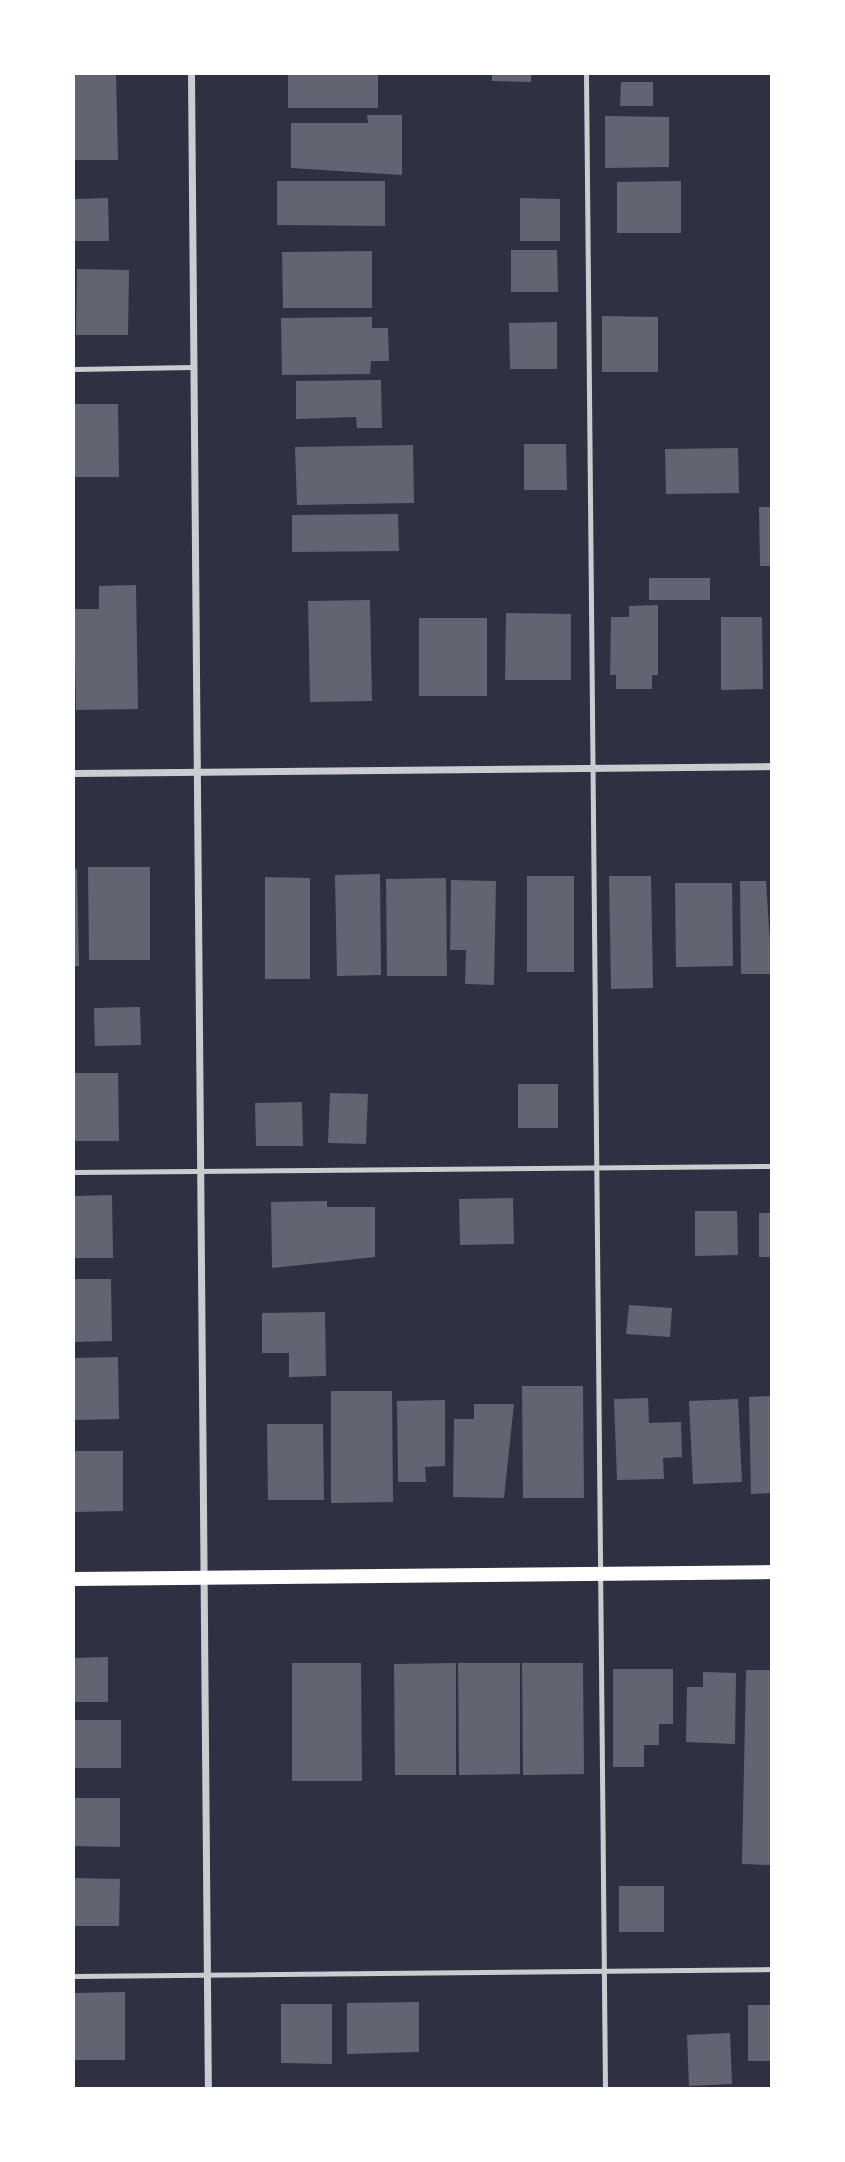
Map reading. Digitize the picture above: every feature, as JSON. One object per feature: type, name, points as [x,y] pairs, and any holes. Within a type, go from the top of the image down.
[{"type":"main road","points":[[74,1579],[772,1572]]},
{"type":"street","points":[[191,74],[193,772],[200,1171],[208,2088]]},
{"type":"street","points":[[74,773],[772,766]]},
{"type":"lane","points":[[586,74],[605,2088]]},
{"type":"lane","points":[[74,369],[193,367]]},
{"type":"lane","points":[[74,1172],[772,1166]]},
{"type":"lane","points":[[74,1976],[772,1969]]},
{"type":"building","points":[[116,74],[118,160],[75,160],[74,75]]},
{"type":"building","points":[[288,74],[378,74],[378,108],[288,108]]},
{"type":"building","points":[[492,74],[531,74],[531,82],[492,81]]},
{"type":"building","points":[[621,82],[653,82],[653,106],[620,106]]},
{"type":"building","points":[[367,115],[402,115],[402,175],[291,168],[291,123],[368,123]]},
{"type":"building","points":[[605,116],[669,117],[669,167],[605,168]]},
{"type":"building","points":[[277,181],[385,181],[385,226],[277,225]]},
{"type":"building","points":[[681,181],[681,233],[617,233],[617,182]]},
{"type":"building","points":[[108,198],[109,241],[74,241],[74,199]]},
{"type":"building","points":[[520,198],[560,199],[560,241],[520,241]]},
{"type":"building","points":[[511,250],[557,250],[558,292],[511,292]]},
{"type":"building","points":[[372,251],[372,308],[283,308],[282,252]]},
{"type":"building","points":[[77,269],[129,270],[128,335],[76,335]]},
{"type":"building","points":[[602,316],[658,317],[658,372],[602,372]]},
{"type":"building","points":[[372,317],[372,328],[388,328],[389,361],[371,361],[370,374],[282,375],[281,318]]},
{"type":"building","points":[[557,322],[557,369],[510,369],[509,323]]},
{"type":"building","points":[[381,380],[382,428],[357,428],[356,417],[296,419],[296,381]]},
{"type":"building","points":[[74,404],[118,404],[119,477],[74,477]]},
{"type":"building","points":[[524,444],[566,444],[567,490],[524,490]]},
{"type":"building","points":[[413,445],[414,503],[297,505],[295,447]]},
{"type":"building","points":[[738,448],[739,493],[666,494],[665,449]]},
{"type":"building","points":[[759,507],[772,507],[772,566],[760,566]]},
{"type":"building","points":[[398,514],[399,551],[292,552],[292,515]]},
{"type":"building","points":[[649,578],[710,578],[710,600],[649,600]]},
{"type":"building","points":[[136,585],[138,709],[76,710],[74,609],[99,609],[99,586]]},
{"type":"building","points":[[370,600],[372,701],[310,702],[308,601]]},
{"type":"building","points":[[658,605],[658,675],[652,675],[652,689],[616,689],[616,675],[610,675],[611,617],[629,617],[629,606]]},
{"type":"building","points":[[506,613],[571,614],[571,680],[505,680]]},
{"type":"building","points":[[721,617],[762,617],[763,689],[721,690]]},
{"type":"building","points":[[419,618],[487,618],[487,696],[419,696]]},
{"type":"building","points":[[88,867],[150,867],[150,960],[89,960]]},
{"type":"building","points":[[74,869],[77,869],[79,966],[74,966]]},
{"type":"building","points":[[380,874],[381,975],[337,976],[335,875]]},
{"type":"building","points":[[527,876],[574,876],[574,972],[527,972]]},
{"type":"building","points":[[609,876],[651,876],[653,988],[611,989]]},
{"type":"building","points":[[265,877],[310,878],[310,979],[265,979]]},
{"type":"building","points":[[446,878],[447,976],[387,976],[386,879]]},
{"type":"building","points":[[451,880],[496,881],[494,985],[465,984],[466,950],[450,950]]},
{"type":"building","points":[[740,881],[766,881],[772,974],[741,974]]},
{"type":"building","points":[[675,883],[732,883],[733,966],[676,967]]},
{"type":"building","points":[[140,1007],[141,1045],[95,1046],[94,1008]]},
{"type":"building","points":[[74,1073],[118,1073],[119,1141],[74,1141]]},
{"type":"building","points":[[518,1084],[558,1084],[558,1128],[518,1128]]},
{"type":"building","points":[[330,1093],[368,1094],[366,1144],[328,1143]]},
{"type":"building","points":[[302,1102],[303,1146],[256,1146],[255,1103]]},
{"type":"building","points":[[112,1195],[113,1258],[74,1258],[74,1196]]},
{"type":"building","points":[[513,1198],[514,1244],[460,1245],[459,1199]]},
{"type":"building","points":[[327,1201],[327,1207],[375,1207],[375,1257],[272,1268],[271,1202]]},
{"type":"building","points":[[695,1211],[737,1211],[738,1255],[695,1256]]},
{"type":"building","points":[[759,1213],[772,1213],[772,1257],[759,1257]]},
{"type":"building","points":[[74,1279],[111,1279],[112,1341],[74,1342]]},
{"type":"building","points":[[629,1305],[672,1308],[670,1337],[626,1334]]},
{"type":"building","points":[[325,1312],[326,1376],[289,1377],[289,1353],[262,1353],[262,1313]]},
{"type":"building","points":[[118,1357],[119,1419],[74,1420],[74,1358]]},
{"type":"building","points":[[522,1386],[583,1386],[584,1498],[523,1498]]},
{"type":"building","points":[[331,1391],[392,1391],[393,1502],[331,1503]]},
{"type":"building","points":[[772,1396],[772,1493],[751,1494],[749,1397]]},
{"type":"building","points":[[648,1398],[649,1423],[681,1422],[682,1457],[663,1458],[664,1479],[617,1480],[614,1399]]},
{"type":"building","points":[[738,1399],[742,1482],[693,1484],[689,1401]]},
{"type":"building","points":[[445,1400],[445,1466],[425,1467],[426,1482],[398,1482],[397,1401]]},
{"type":"building","points":[[474,1404],[514,1404],[504,1498],[453,1497],[454,1419],[474,1419]]},
{"type":"building","points":[[267,1424],[323,1424],[324,1500],[268,1500]]},
{"type":"building","points":[[74,1451],[123,1451],[123,1511],[74,1512]]},
{"type":"building","points":[[108,1657],[108,1702],[74,1702],[74,1658]]},
{"type":"building","points":[[292,1663],[361,1663],[362,1781],[292,1781]]},
{"type":"building","points":[[456,1663],[456,1775],[395,1775],[394,1664]]},
{"type":"building","points":[[458,1663],[520,1663],[520,1774],[459,1775]]},
{"type":"building","points":[[522,1663],[583,1663],[584,1774],[523,1775]]},
{"type":"building","points":[[613,1669],[673,1669],[673,1724],[659,1724],[659,1745],[644,1745],[644,1767],[613,1767]]},
{"type":"building","points":[[746,1670],[772,1670],[772,1865],[742,1864]]},
{"type":"building","points":[[703,1672],[736,1673],[735,1744],[686,1742],[687,1687],[703,1687]]},
{"type":"building","points":[[74,1720],[121,1720],[121,1768],[74,1768]]},
{"type":"building","points":[[74,1798],[120,1798],[120,1847],[74,1846]]},
{"type":"building","points":[[74,1878],[120,1879],[119,1926],[74,1926]]},
{"type":"building","points":[[619,1886],[664,1886],[664,1932],[619,1932]]},
{"type":"building","points":[[125,1992],[125,2060],[74,2060],[74,1993]]},
{"type":"building","points":[[419,2002],[419,2052],[347,2054],[347,2003]]},
{"type":"building","points":[[281,2004],[332,2004],[332,2064],[281,2063]]},
{"type":"building","points":[[748,2005],[772,2005],[772,2061],[748,2061]]},
{"type":"building","points":[[730,2033],[732,2084],[689,2086],[687,2035]]}]
